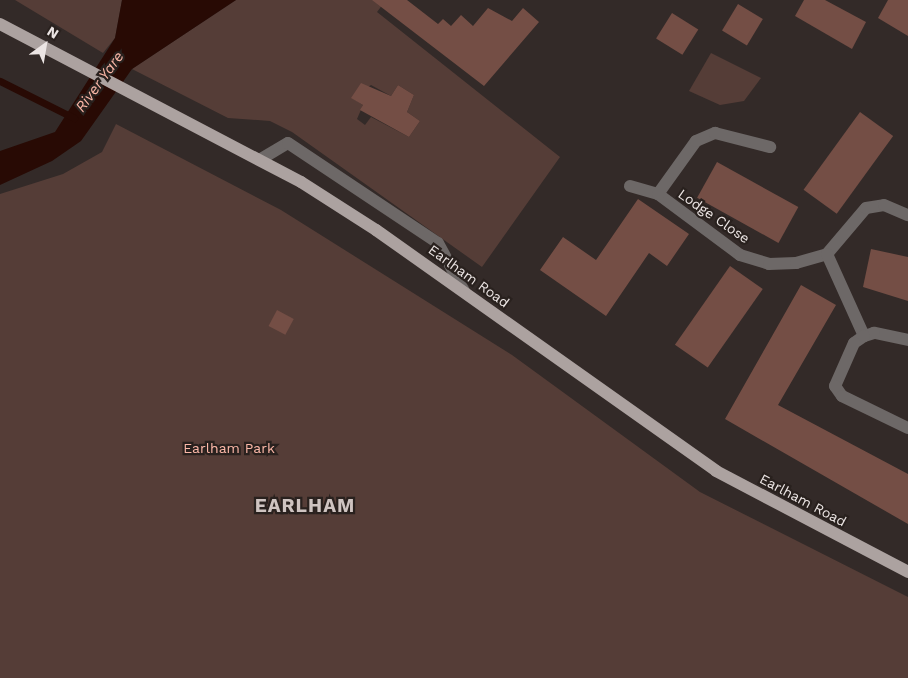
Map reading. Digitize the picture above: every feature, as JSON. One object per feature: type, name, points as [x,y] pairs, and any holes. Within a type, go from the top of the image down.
[{"type":"main road","name":"Earlham Road","points":[[0,24],[261,159],[376,230],[716,471],[908,572]]},
{"type":"street","points":[[658,194],[696,141],[715,133],[770,147]]},
{"type":"street","points":[[261,159],[288,143],[438,243],[464,291]]},
{"type":"street","name":"Lodge Close","points":[[630,186],[658,194],[740,255],[787,264],[827,254]]},
{"type":"street","points":[[864,336],[827,254],[866,208],[884,205],[908,215]]},
{"type":"street","points":[[908,340],[874,333],[864,336],[854,343],[835,386],[842,396],[908,428]]},
{"type":"green space","points":[[15,0],[122,0],[115,38],[103,53]]},
{"type":"green space","points":[[236,0],[386,0],[377,12],[560,157],[482,267],[292,132],[270,121],[228,118],[132,69]],"holes":[[[371,85],[391,96],[398,85],[414,95],[407,112],[420,121],[409,137],[371,117],[365,125],[357,119],[363,105],[352,98]]]},
{"type":"green space","points":[[711,53],[761,78],[744,101],[720,105],[689,91]]},
{"type":"green space","name":"Earlham Park","points":[[116,124],[281,210],[512,355],[700,492],[908,597],[908,678],[0,678],[0,194],[63,174],[102,152]]},
{"type":"water","name":"River Yare","points":[[122,0],[236,0],[132,69],[81,141],[52,161],[0,185],[0,151],[55,132],[115,38]]},
{"type":"building","points":[[372,0],[407,0],[438,24],[443,19],[451,26],[461,15],[473,26],[488,8],[512,21],[523,8],[539,22],[484,86]]},
{"type":"building","points":[[804,0],[825,0],[866,22],[852,49],[795,16]]},
{"type":"building","points":[[888,0],[908,0],[908,36],[878,18]]},
{"type":"building","points":[[738,4],[763,19],[747,46],[722,31]]},
{"type":"building","points":[[672,13],[698,29],[682,55],[656,38]]},
{"type":"building","points":[[361,83],[391,96],[398,85],[414,95],[407,112],[420,121],[409,137],[360,110],[363,105],[351,98]]},
{"type":"building","points":[[860,112],[893,136],[837,214],[804,190]]},
{"type":"building","points":[[717,162],[798,207],[778,243],[697,198]]},
{"type":"building","points":[[638,199],[689,234],[667,266],[649,253],[606,316],[540,270],[563,237],[596,260]]},
{"type":"building","points":[[871,249],[908,257],[908,301],[863,287]]},
{"type":"building","points":[[730,266],[763,289],[708,368],[675,345]]},
{"type":"building","points":[[801,285],[836,305],[778,405],[908,474],[908,524],[725,419]]},
{"type":"building","points":[[277,310],[294,319],[285,335],[269,326]]},
{"type":"waterway","points":[[0,81],[74,118]]},
{"type":"district","name":"EARLHAM","points":[[305,506]]}]
